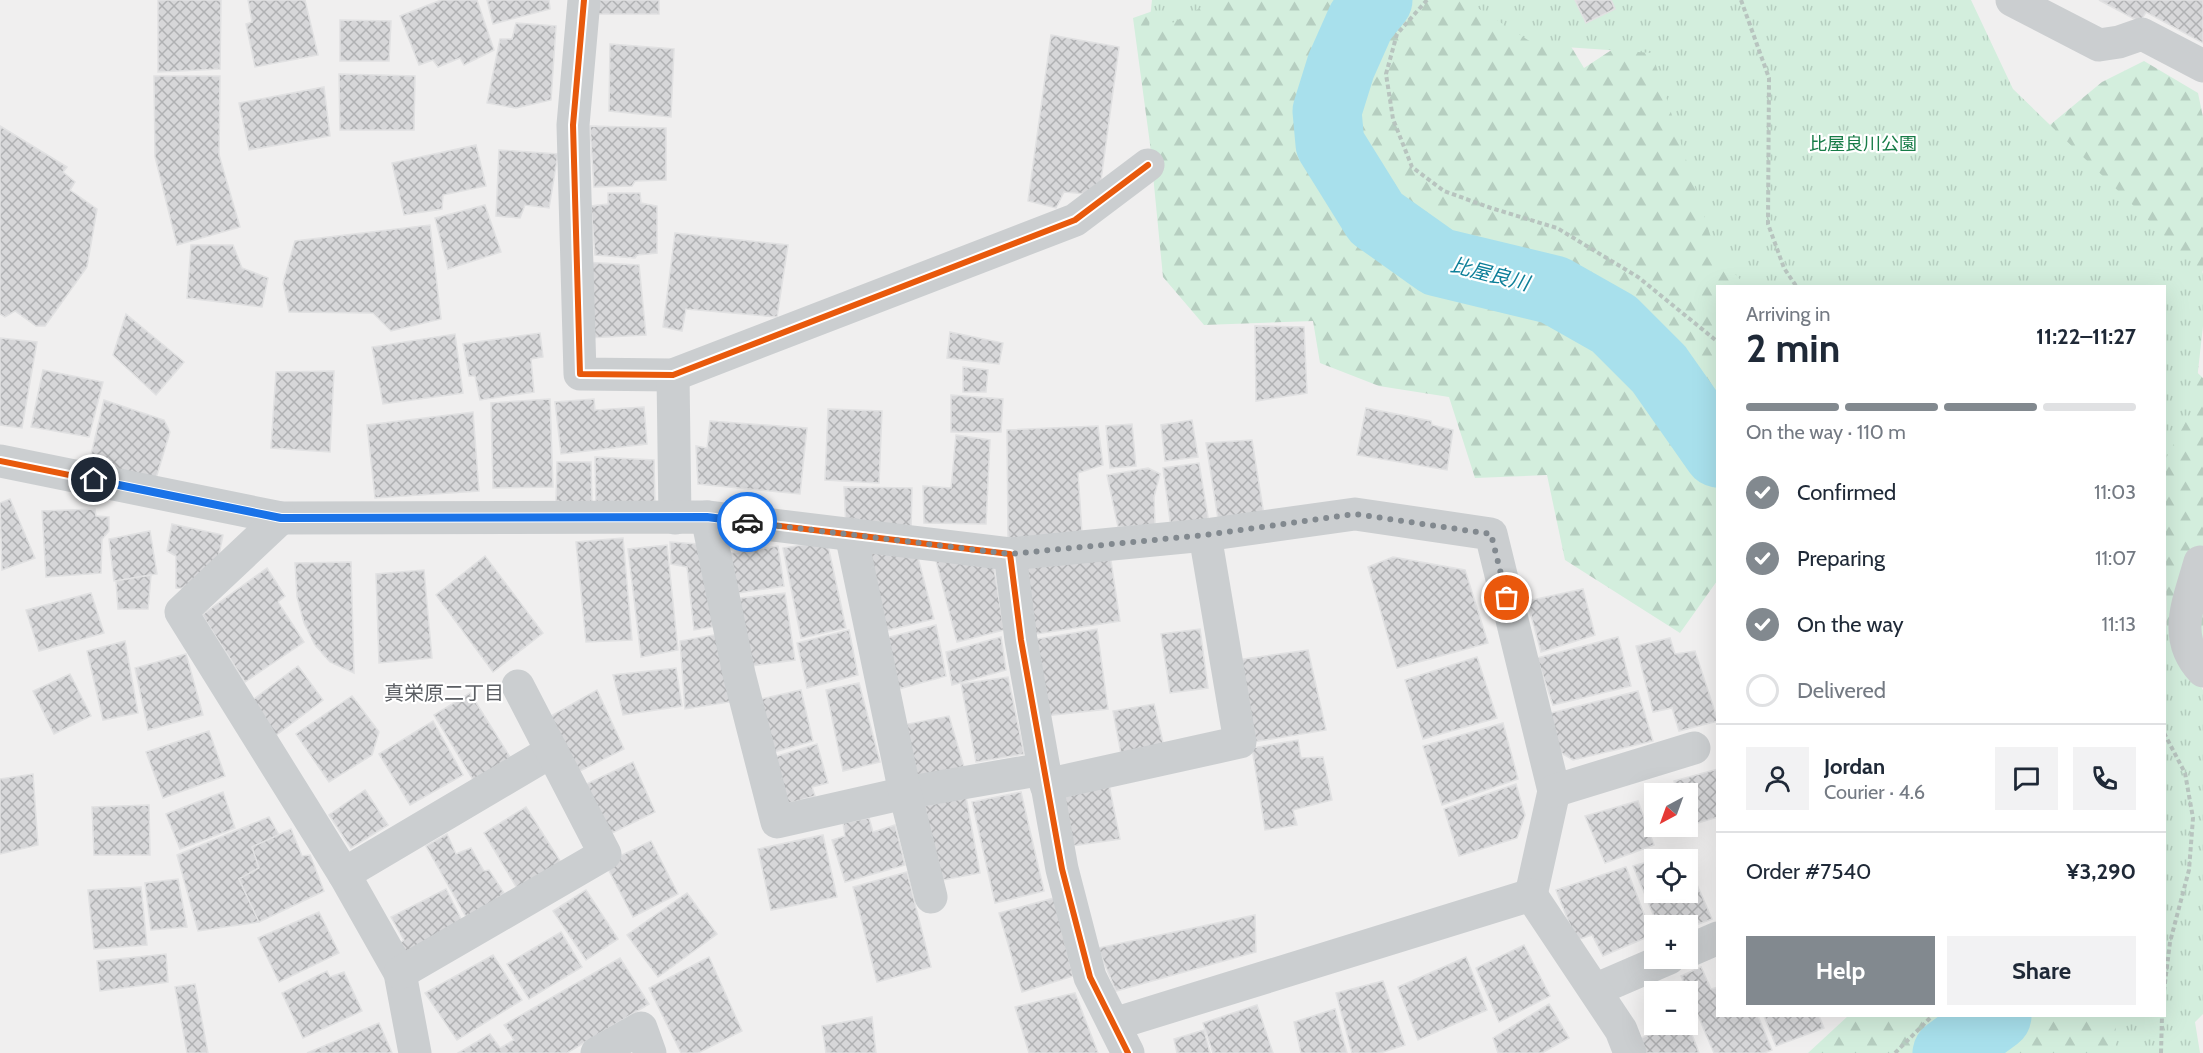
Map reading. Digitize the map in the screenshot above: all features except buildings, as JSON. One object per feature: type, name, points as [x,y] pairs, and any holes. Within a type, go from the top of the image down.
[{"type":"street","points":[[584,0],[573,125],[580,374],[673,375],[1075,220],[1148,165]]},
{"type":"street","points":[[2012,0],[2099,45],[2119,42],[2142,34],[2203,66]]},
{"type":"street","points":[[673,375],[675,518]]},
{"type":"street","points":[[0,461],[281,518],[707,517],[1010,554],[1205,535],[1355,514],[1491,534],[1554,791],[1531,895],[1621,1030],[1630,1053]]},
{"type":"street","points":[[707,517],[739,674],[777,822],[905,794],[1044,777],[1240,742],[1205,535]]},
{"type":"street","points":[[281,518],[182,612],[344,874],[400,973],[415,1053]]},
{"type":"street","points":[[851,534],[905,794],[931,897]]},
{"type":"street","points":[[1010,554],[1044,777],[1062,869],[1090,977],[1121,1039],[1531,895]]},
{"type":"street","points":[[2200,562],[2183,626],[2188,652],[2203,671]]},
{"type":"street","points":[[400,973],[605,854],[518,686]]},
{"type":"street","points":[[1554,791],[1694,748]]},
{"type":"street","points":[[344,874],[552,751]]},
{"type":"street","points":[[1698,947],[1716,939]]},
{"type":"street","points":[[1595,990],[1644,969]]},
{"type":"street","points":[[597,1053],[641,1028],[651,1053]]},
{"type":"path","points":[[1427,0],[1397,33],[1386,74],[1392,119],[1412,167],[1444,191],[1557,228],[1638,276],[1716,340]]},
{"type":"path","points":[[1741,0],[1769,78],[1768,224],[1784,268],[1795,285]]},
{"type":"path","points":[[2166,737],[2185,773],[2193,818],[2189,870],[2170,942],[2166,975]]},
{"type":"path","points":[[1895,1053],[1931,1017]]},
{"type":"path","points":[[2161,1053],[2162,1017]]},
{"type":"green space","points":[[1152,0],[1215,0],[1148,36]]},
{"type":"green space","points":[[1184,0],[1543,0],[1584,68],[1642,30],[2011,157],[2102,82],[2144,61],[2198,93],[2203,117],[2203,270],[2179,355],[2203,378],[2203,685],[2167,676],[2166,285],[1716,285],[1716,582],[1680,633],[1565,560],[1547,475],[1475,478],[1449,397],[1379,386],[1320,363],[1313,321],[1204,325],[1163,277],[1150,144],[1133,18]]},
{"type":"green space","name":"比屋良川公園","points":[[1465,0],[1971,0],[2013,89],[2203,273],[2203,326],[2194,407],[2166,458],[2166,285],[1745,285],[1716,253],[1652,53],[1536,45]]},
{"type":"green space","points":[[2166,625],[2203,690],[2203,1014],[2195,1022],[2200,1053],[2115,1053],[2116,1017],[2166,1017]]},
{"type":"green space","points":[[1847,1017],[2148,1017],[2147,1053],[1808,1053]]},
{"type":"waterway","name":"比屋良川","points":[[1378,0],[1361,21],[1341,66],[1327,111],[1330,144],[1376,218],[1438,262],[1554,290],[1614,324],[1659,369],[1716,450]]},
{"type":"waterway","name":"比屋良川","points":[[1947,1053],[1996,1017]]},
{"type":"cycle path","points":[[584,0],[573,125],[580,374],[673,375],[1075,220],[1148,165]]},
{"type":"cycle path","points":[[0,461],[281,518],[707,517],[1010,554],[1021,640],[1062,869],[1090,977],[1128,1053]]},
{"type":"way so far","points":[[747,522],[1010,554],[1205,535],[1355,514],[1491,534],[1507,598]]},
{"type":"district","name":"真栄原二丁目","points":[[444,693]]},
{"type":"route","points":[[94,480],[281,518],[707,517],[747,522]]}]
